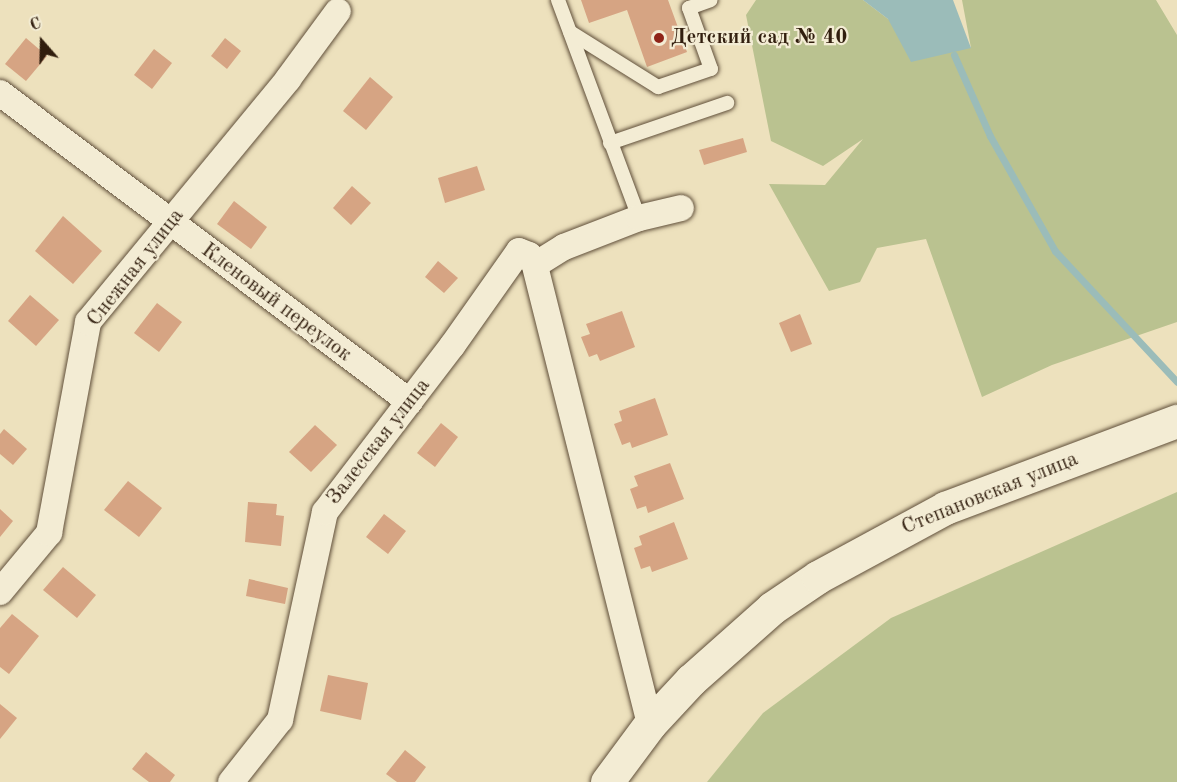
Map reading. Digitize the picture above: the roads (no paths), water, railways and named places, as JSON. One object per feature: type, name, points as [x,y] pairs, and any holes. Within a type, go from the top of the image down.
[{"type":"street","name":"Снежная улица","points":[[0,592],[49,533],[88,322],[170,224],[338,11]]},
{"type":"street","name":"Кленовый переулок","points":[[0,93],[170,224],[410,402]]},
{"type":"street","points":[[650,724],[527,258],[564,247],[639,218],[681,208]]},
{"type":"street","name":"Залесская улица","points":[[231,782],[280,720],[325,512],[410,402],[527,258]]},
{"type":"street","name":"Степановская улица","points":[[607,782],[650,724],[691,680],[772,608],[876,543],[965,500],[1177,421]]},
{"type":"lane","points":[[558,0],[639,218]]},
{"type":"lane","points":[[570,32],[658,87],[711,69],[689,8],[711,0]]},
{"type":"lane","points":[[610,143],[727,103]]},
{"type":"water","points":[[863,0],[953,0],[971,48],[911,62],[888,19]]},
{"type":"waterway","points":[[954,55],[990,136],[1055,251],[1177,382]]},
{"type":"place","name":"Детский сад № 40","points":[[659,38]]}]
